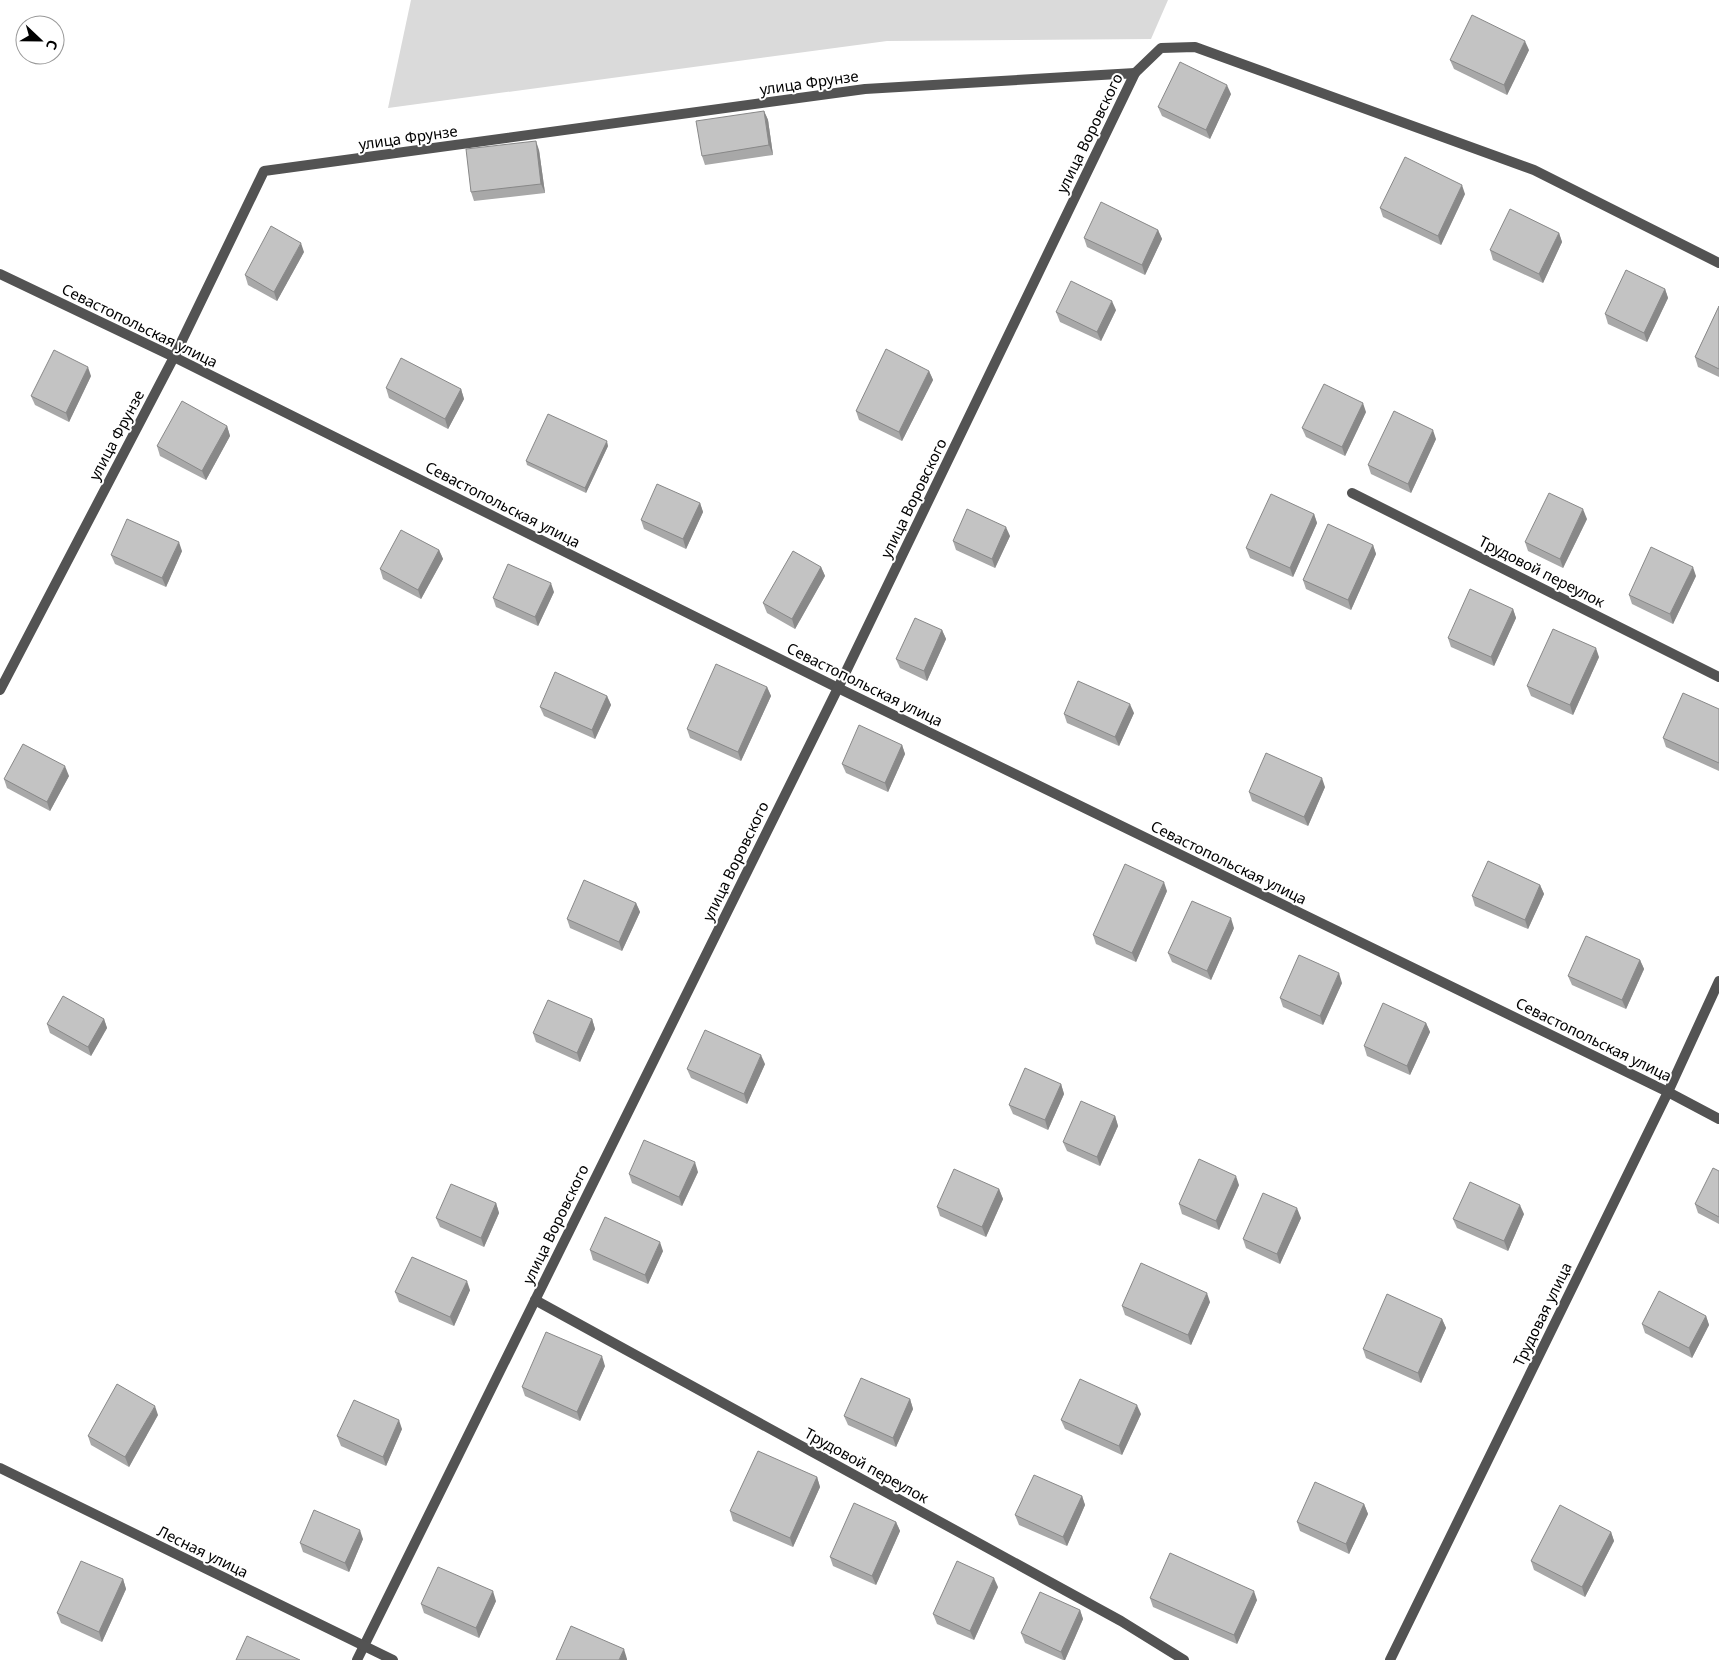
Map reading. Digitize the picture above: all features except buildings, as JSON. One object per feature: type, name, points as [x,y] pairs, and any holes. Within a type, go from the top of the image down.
[{"type":"street","points":[[1135,73],[1161,48],[1195,46],[1534,170],[1719,263]]},
{"type":"street","name":"улица Фрунзе","points":[[0,690],[174,357],[264,171],[865,89],[1135,73]]},
{"type":"street","name":"улица Воровского","points":[[356,1660],[838,688],[1135,73]]},
{"type":"street","name":"Севастопольская улица","points":[[0,274],[174,357],[838,688],[1719,1118]]},
{"type":"street","name":"Трудовой переулок","points":[[1352,493],[1719,677]]},
{"type":"street","name":"Трудовая улица","points":[[1390,1660],[1668,1092],[1719,981]]},
{"type":"street","name":"Трудовой переулок","points":[[535,1300],[1122,1621],[1184,1660]]},
{"type":"street","name":"Лесная улица","points":[[0,1468],[393,1660]]},
{"type":"shaded area","points":[[411,0],[1168,0],[1151,39],[887,41],[388,108]]}]
